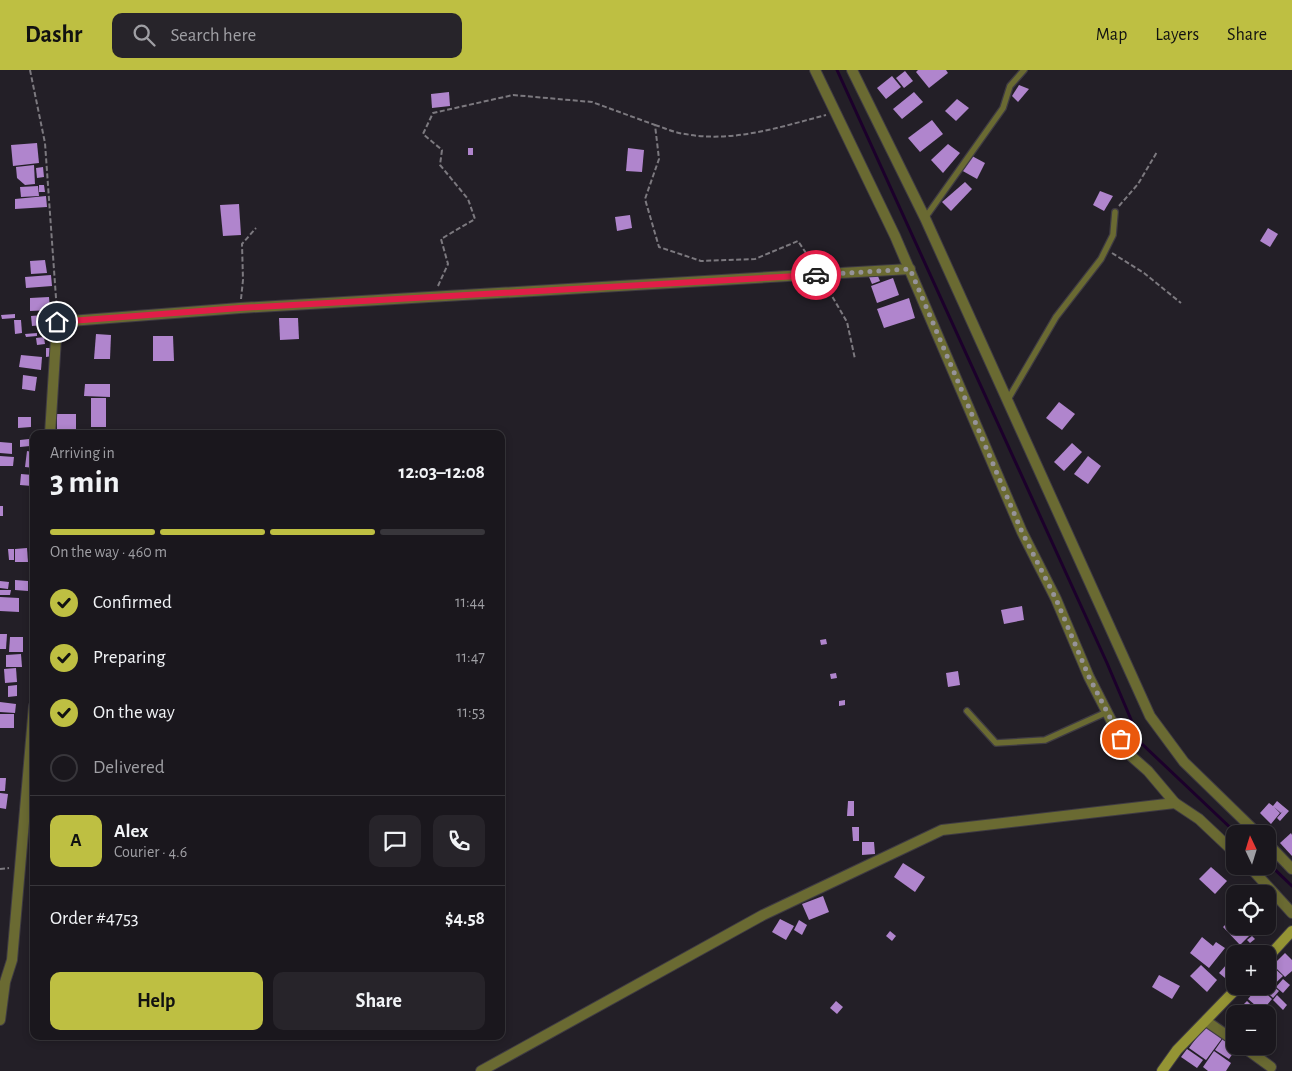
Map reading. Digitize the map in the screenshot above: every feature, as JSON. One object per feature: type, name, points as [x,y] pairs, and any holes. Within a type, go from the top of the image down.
[{"type":"street","points":[[815,70],[910,269],[1022,532],[1107,712],[1131,756],[1148,771],[1176,803],[1199,819],[1226,844]]},
{"type":"street","points":[[852,70],[925,218],[1150,716],[1184,762],[1249,825]]},
{"type":"street","points":[[50,430],[57,322],[240,308],[910,269]]},
{"type":"street","points":[[0,1020],[4,982],[12,960],[30,752]]},
{"type":"street","points":[[481,1071],[763,915],[942,830],[1176,803]]},
{"type":"street","points":[[1276,852],[1292,869]]},
{"type":"street","points":[[1257,875],[1292,913]]},
{"type":"street","points":[[1276,949],[1292,932]]},
{"type":"street","points":[[1162,1071],[1177,1050],[1231,995]]},
{"type":"street","points":[[1206,1021],[1226,1035]]},
{"type":"street","points":[[1254,1055],[1271,1067]]},
{"type":"lane","points":[[925,218],[1003,108],[1010,86],[1024,70]]},
{"type":"lane","points":[[1007,401],[1056,317],[1101,259],[1113,235],[1115,212]]},
{"type":"lane","points":[[967,711],[996,743],[1045,740],[1107,712]]},
{"type":"path","points":[[30,70],[45,144],[57,322]]},
{"type":"path","points":[[432,297],[448,264],[441,239],[475,219],[468,199],[440,165],[442,150],[424,134],[433,113],[513,95],[592,102],[684,134],[724,137],[764,131],[835,113]]},
{"type":"path","points":[[655,125],[658,159],[645,199],[660,247],[701,261],[756,259],[798,241],[820,274],[847,322],[855,359]]},
{"type":"path","points":[[1115,212],[1138,184],[1157,152]]},
{"type":"path","points":[[240,308],[243,280],[242,244],[256,228]]},
{"type":"path","points":[[1106,249],[1144,274],[1181,303]]},
{"type":"building","points":[[918,70],[946,70],[948,73],[929,88],[916,72]]},
{"type":"building","points":[[905,71],[913,81],[904,88],[896,78]]},
{"type":"building","points":[[892,76],[901,87],[886,99],[877,88]]},
{"type":"building","points":[[1019,85],[1029,89],[1018,102],[1012,96]]},
{"type":"building","points":[[449,92],[450,106],[432,108],[431,94]]},
{"type":"building","points":[[914,92],[923,102],[902,119],[893,109]]},
{"type":"building","points":[[957,99],[969,108],[956,121],[945,111]]},
{"type":"building","points":[[932,120],[943,134],[920,152],[908,138]]},
{"type":"building","points":[[37,143],[39,163],[13,166],[11,145]]},
{"type":"building","points":[[948,144],[960,153],[943,173],[931,160]]},
{"type":"building","points":[[468,148],[473,148],[473,155],[468,155]]},
{"type":"building","points":[[628,148],[644,150],[642,172],[626,171]]},
{"type":"building","points":[[972,156],[985,163],[977,179],[961,170]]},
{"type":"building","points":[[34,165],[35,184],[25,185],[17,178],[16,167]]},
{"type":"building","points":[[43,167],[44,177],[37,178],[36,168]]},
{"type":"building","points":[[965,182],[972,189],[951,211],[942,202]]},
{"type":"building","points":[[39,185],[44,185],[45,192],[39,192]]},
{"type":"building","points":[[38,186],[39,196],[21,197],[20,187]]},
{"type":"building","points":[[1100,191],[1113,196],[1104,211],[1093,205]]},
{"type":"building","points":[[46,196],[47,207],[15,209],[15,199]]},
{"type":"building","points":[[239,204],[241,235],[223,236],[220,205]]},
{"type":"building","points":[[630,215],[632,228],[617,231],[615,217]]},
{"type":"building","points":[[1268,228],[1278,234],[1270,247],[1260,241]]},
{"type":"building","points":[[45,260],[47,273],[31,274],[30,261]]},
{"type":"building","points":[[877,274],[880,281],[872,284],[869,277]]},
{"type":"building","points":[[51,275],[52,286],[26,288],[25,277]]},
{"type":"building","points":[[893,278],[899,295],[877,303],[871,286]]},
{"type":"building","points":[[49,297],[50,310],[30,311],[30,298]]},
{"type":"building","points":[[909,298],[915,318],[884,328],[877,309]]},
{"type":"building","points":[[15,314],[15,318],[2,319],[1,315]]},
{"type":"building","points":[[43,315],[44,325],[32,326],[31,316]]},
{"type":"building","points":[[279,318],[298,318],[299,339],[280,340]]},
{"type":"building","points":[[14,320],[21,320],[22,333],[15,334]]},
{"type":"building","points":[[37,333],[37,336],[26,337],[25,334]]},
{"type":"building","points":[[96,334],[111,335],[110,359],[94,359]]},
{"type":"building","points":[[153,336],[173,336],[174,361],[153,361]]},
{"type":"building","points":[[44,337],[45,344],[37,345],[36,338]]},
{"type":"building","points":[[46,348],[53,348],[53,356],[46,357]]},
{"type":"building","points":[[21,355],[42,357],[41,370],[19,367]]},
{"type":"building","points":[[23,375],[37,377],[35,391],[22,389]]},
{"type":"building","points":[[85,384],[110,384],[110,397],[84,396]]},
{"type":"building","points":[[91,398],[106,398],[106,427],[91,427]]},
{"type":"building","points":[[1059,402],[1075,414],[1062,430],[1046,418]]},
{"type":"building","points":[[57,414],[76,414],[76,430],[57,430]]},
{"type":"building","points":[[18,417],[31,417],[31,427],[18,428]]},
{"type":"building","points":[[29,439],[30,446],[20,447],[20,440]]},
{"type":"building","points":[[0,442],[12,443],[12,454],[0,453]]},
{"type":"building","points":[[1072,443],[1082,452],[1064,471],[1054,462]]},
{"type":"building","points":[[27,451],[30,452],[30,468],[25,467]]},
{"type":"building","points":[[0,456],[14,457],[13,466],[0,466]]},
{"type":"building","points":[[1088,456],[1101,466],[1088,484],[1074,474]]},
{"type":"building","points":[[21,474],[30,475],[30,486],[20,485]]},
{"type":"building","points":[[0,506],[3,506],[3,516],[0,516]]},
{"type":"building","points":[[27,548],[28,562],[15,562],[15,549]]},
{"type":"building","points":[[8,549],[14,549],[14,560],[9,560]]},
{"type":"building","points":[[15,580],[28,581],[28,591],[15,590]]},
{"type":"building","points":[[0,581],[9,582],[8,589],[0,588]]},
{"type":"building","points":[[0,590],[11,590],[10,595],[0,595]]},
{"type":"building","points":[[0,597],[19,598],[19,612],[0,611]]},
{"type":"building","points":[[1022,606],[1024,620],[1004,624],[1001,610]]},
{"type":"building","points":[[0,634],[7,634],[6,649],[0,649]]},
{"type":"building","points":[[10,637],[23,637],[23,652],[9,652]]},
{"type":"building","points":[[826,639],[827,644],[821,645],[820,640]]},
{"type":"building","points":[[21,654],[22,667],[6,667],[6,655]]},
{"type":"building","points":[[16,668],[17,682],[5,683],[4,669]]},
{"type":"building","points":[[958,671],[960,685],[948,687],[946,673]]},
{"type":"building","points":[[836,673],[837,678],[831,679],[830,674]]},
{"type":"building","points":[[17,685],[17,696],[8,697],[8,686]]},
{"type":"building","points":[[845,700],[845,705],[839,706],[839,701]]},
{"type":"building","points":[[0,702],[16,704],[15,713],[0,712]]},
{"type":"building","points":[[0,714],[14,714],[14,728],[0,728]]},
{"type":"building","points":[[0,778],[6,778],[5,791],[0,791]]},
{"type":"building","points":[[0,793],[8,794],[6,809],[0,808]]},
{"type":"building","points":[[848,801],[854,801],[854,816],[847,816]]},
{"type":"building","points":[[1277,801],[1289,811],[1280,821],[1277,818],[1283,811],[1281,813],[1274,807],[1280,813],[1271,824],[1260,813],[1269,803],[1273,806]]},
{"type":"building","points":[[852,827],[859,827],[859,841],[853,841]]},
{"type":"building","points":[[1291,833],[1292,835],[1292,856],[1280,843]]},
{"type":"building","points":[[862,842],[874,842],[875,854],[862,855]]},
{"type":"building","points":[[903,863],[925,877],[915,892],[894,877]]},
{"type":"building","points":[[1211,867],[1227,881],[1215,894],[1199,879]]},
{"type":"building","points":[[823,896],[829,912],[809,920],[802,904]]},
{"type":"building","points":[[780,919],[794,926],[786,940],[772,932]]},
{"type":"building","points":[[799,920],[807,925],[802,935],[794,930]]},
{"type":"building","points":[[890,931],[896,936],[892,941],[886,936]]},
{"type":"building","points":[[1231,935],[1250,935],[1240,945]]},
{"type":"building","points":[[1252,936],[1255,939],[1250,943],[1247,940]]},
{"type":"building","points":[[1202,937],[1213,946],[1216,942],[1225,948],[1209,968],[1190,953]]},
{"type":"building","points":[[1285,953],[1292,960],[1292,971],[1285,977],[1276,968],[1276,962]]},
{"type":"building","points":[[1201,965],[1217,980],[1207,992],[1190,976]]},
{"type":"building","points":[[1226,965],[1226,977],[1219,973]]},
{"type":"building","points":[[1276,970],[1283,976],[1276,983]]},
{"type":"building","points":[[1159,975],[1180,986],[1172,999],[1152,987]]},
{"type":"building","points":[[1283,979],[1290,985],[1283,993],[1276,987]]},
{"type":"building","points":[[1251,995],[1268,995],[1272,999],[1267,1005],[1255,1005],[1248,999]]},
{"type":"building","points":[[1277,995],[1287,1005],[1283,1010],[1273,1000]]},
{"type":"building","points":[[836,1001],[843,1007],[837,1014],[830,1008]]},
{"type":"building","points":[[1247,1001],[1251,1005],[1243,1005]]},
{"type":"building","points":[[1206,1025],[1223,1037],[1206,1060],[1189,1048]]},
{"type":"building","points":[[1224,1037],[1226,1038],[1226,1055],[1232,1055],[1229,1059],[1215,1050]]},
{"type":"building","points":[[1187,1049],[1203,1060],[1197,1068],[1181,1057]]},
{"type":"building","points":[[1214,1051],[1231,1063],[1226,1071],[1208,1071],[1203,1067]]},
{"type":"waterway","points":[[837,70],[1107,663],[1141,743],[1228,825]]},
{"type":"waterway","points":[[1276,871],[1292,886]]},
{"type":"way so far","points":[[816,275],[910,269],[1022,532],[1056,599],[1089,677],[1121,739]]},
{"type":"route","points":[[57,322],[240,308],[816,275]]}]
